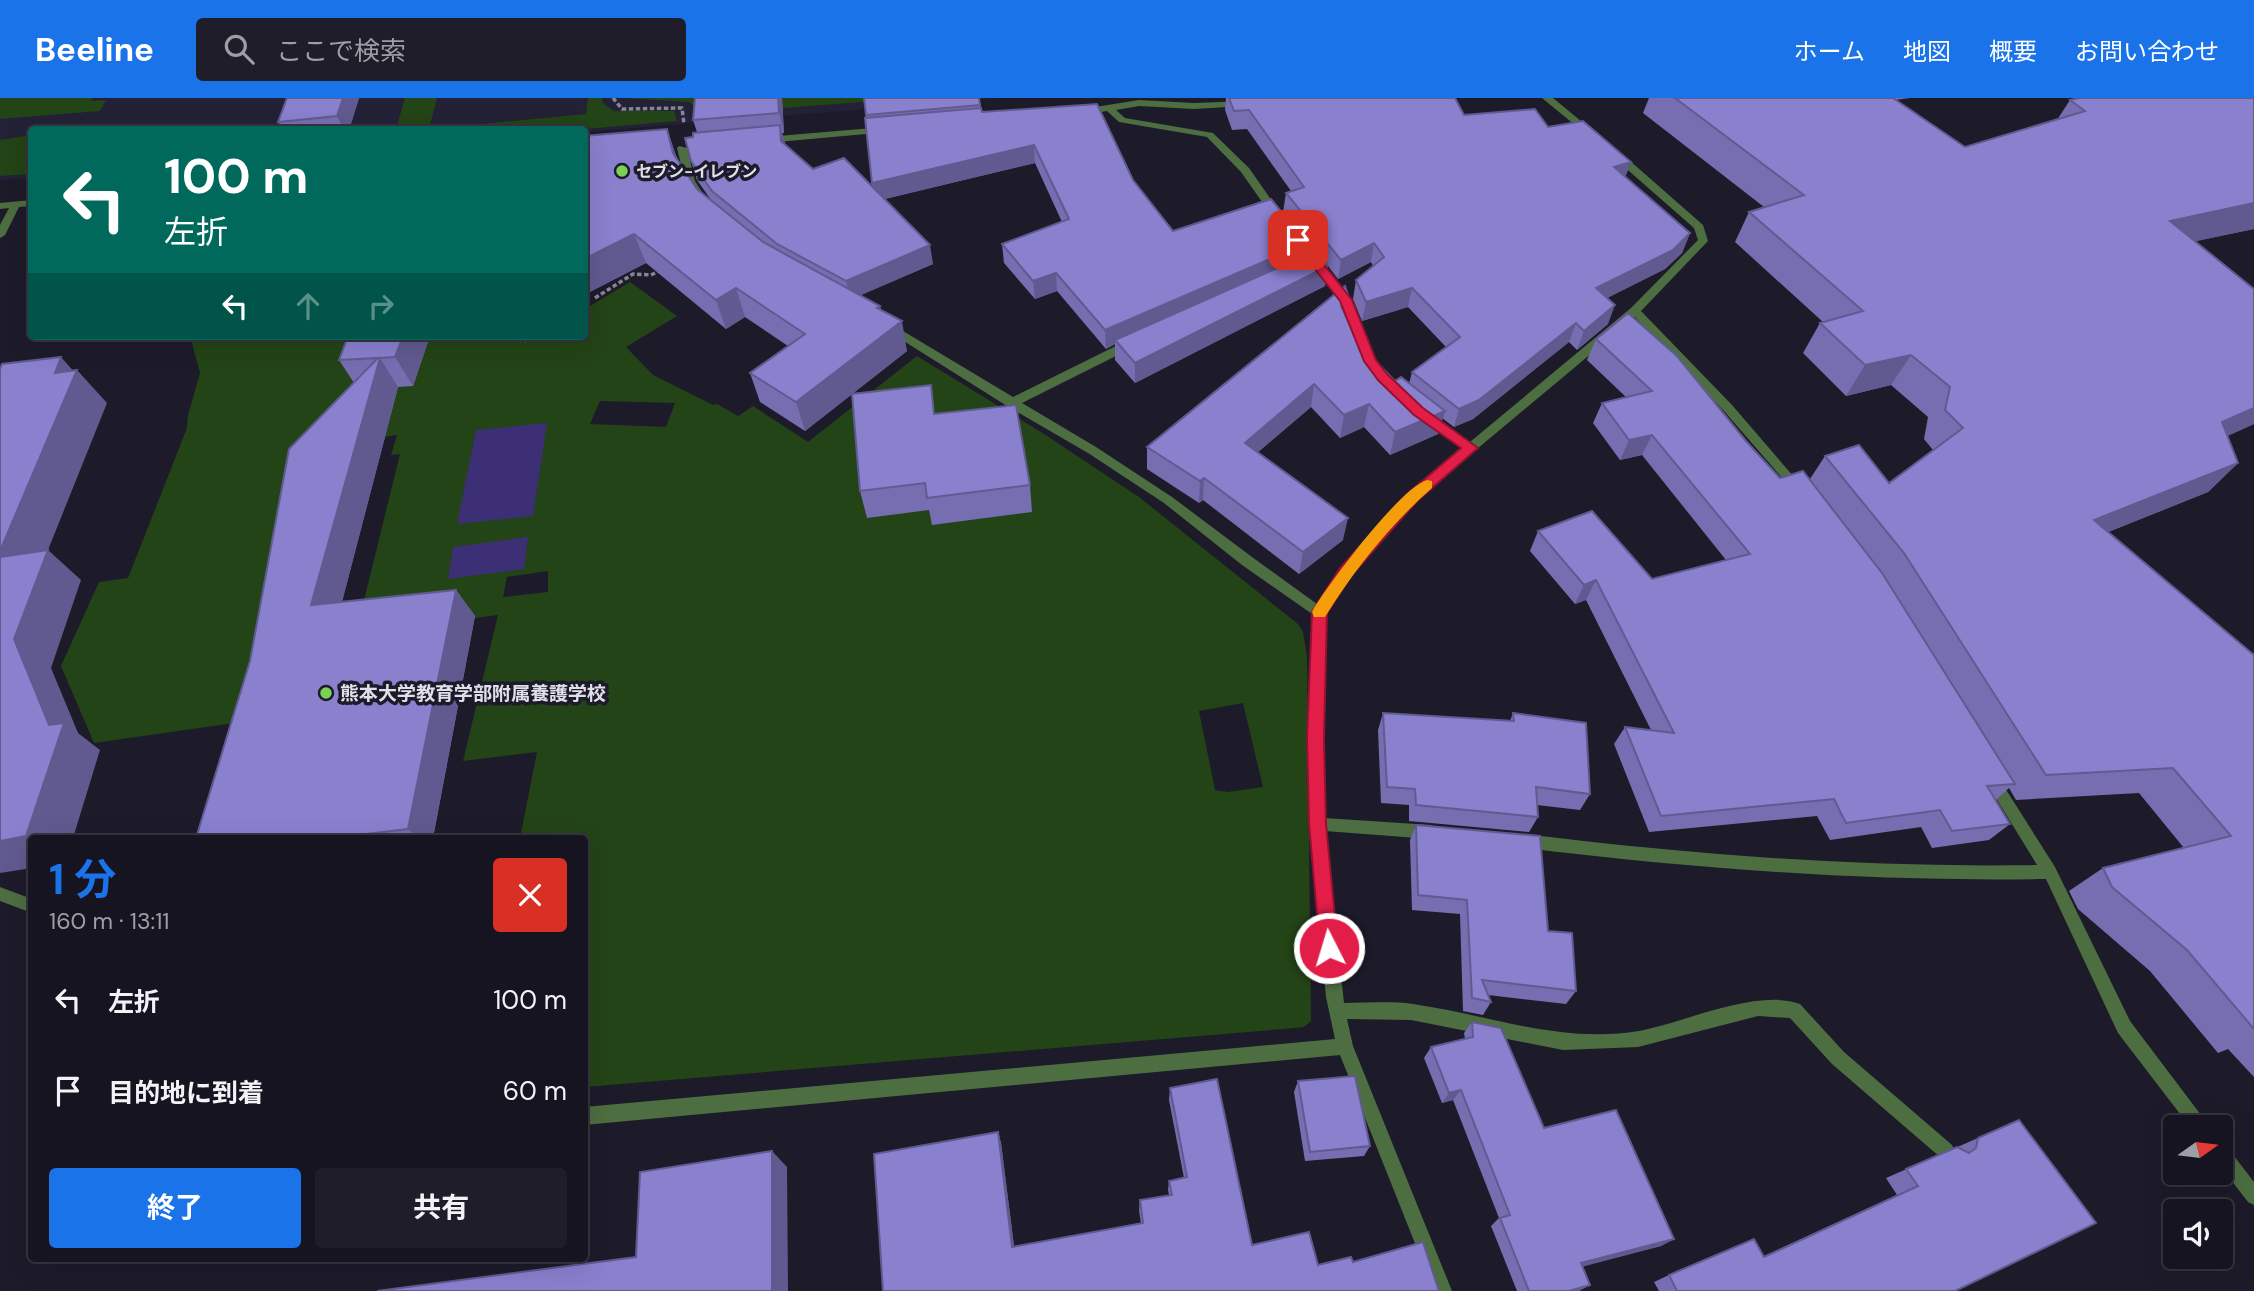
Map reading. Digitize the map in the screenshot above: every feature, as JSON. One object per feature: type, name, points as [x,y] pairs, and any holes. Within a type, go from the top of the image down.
[{"type":"street","points":[[1150,106],[1165,98]]},
{"type":"street","points":[[1547,98],[1598,139]]},
{"type":"street","points":[[1069,113],[1111,110],[1139,103],[1150,106],[1257,102]]},
{"type":"street","points":[[1111,110],[1122,120],[1195,131],[1219,141],[1232,159],[1245,170],[1268,204],[1345,300],[1370,361],[1382,377]]},
{"type":"street","points":[[751,142],[903,128]]},
{"type":"street","points":[[696,147],[676,148],[690,181],[705,203]]},
{"type":"street","points":[[1443,1291],[1345,1046],[1337,1011],[1317,824],[1319,612],[1346,572],[1412,497],[1635,311],[1703,241],[1699,227],[1608,148]]},
{"type":"street","points":[[0,206],[28,203]]},
{"type":"street","points":[[0,235],[16,204]]},
{"type":"street","points":[[1305,268],[1316,263]]},
{"type":"street","points":[[1635,311],[1728,408],[1812,506]]},
{"type":"street","points":[[881,324],[1092,450],[1168,500],[1247,562],[1319,612]]},
{"type":"street","points":[[1011,403],[1142,339]]},
{"type":"street","points":[[1419,412],[1471,448]]},
{"type":"street","points":[[1984,765],[2050,872],[2124,1027],[2192,1115]]},
{"type":"street","points":[[1317,824],[1442,833]]},
{"type":"street","points":[[1510,839],[1651,858],[1818,871],[1976,874],[2050,872]]},
{"type":"street","points":[[0,894],[28,904]]},
{"type":"street","points":[[1337,1011],[1411,1013],[1563,1042],[1638,1039],[1758,1008],[1794,1010],[1839,1058],[1946,1151]]},
{"type":"street","points":[[588,1116],[1345,1046]]},
{"type":"street","points":[[2233,1169],[2254,1196]]},
{"type":"path","points":[[613,98],[622,108],[682,108],[676,148]]},
{"type":"path","points":[[595,298],[632,274],[651,275],[663,268]]},
{"type":"shaded area","points":[[0,98],[1001,98],[588,132],[588,126],[28,126],[28,178],[0,180]]},
{"type":"shaded area","points":[[547,423],[533,516],[457,524],[476,430]]},
{"type":"shaded area","points":[[528,537],[524,569],[448,579],[453,547]]},
{"type":"green space","points":[[0,98],[106,100],[100,111],[0,119]]},
{"type":"green space","points":[[405,98],[437,98],[430,126],[397,126]]},
{"type":"green space","points":[[588,98],[602,98],[603,103],[614,111],[674,111],[677,121],[588,129],[588,126],[461,126],[586,114]]},
{"type":"green space","points":[[624,98],[913,98],[696,115],[695,107],[689,102]]},
{"type":"green space","points":[[28,135],[28,174],[0,176],[0,140]]},
{"type":"green space","points":[[630,282],[677,316],[626,347],[653,375],[738,416],[753,406],[808,442],[917,356],[1044,434],[1139,497],[1298,624],[1303,632],[1307,656],[1311,1021],[1304,1027],[1295,1028],[588,1087],[588,835],[521,835],[537,752],[463,761],[498,615],[356,633],[400,454],[391,455],[397,435],[338,444],[255,720],[94,743],[61,666],[99,582],[128,578],[187,428],[200,373],[191,340],[588,340],[588,307]],"holes":[[[600,401],[675,403],[666,427],[590,424]],[[547,424],[458,524],[476,430]],[[548,571],[548,592],[503,597],[507,577]],[[1243,703],[1263,787],[1228,792],[1215,790],[1199,711]]]},
{"type":"building","points":[[287,98],[343,98],[337,116],[278,122]]},
{"type":"building","points":[[695,98],[778,98],[779,113],[693,120]]},
{"type":"building","points":[[864,98],[979,98],[980,105],[866,115]]},
{"type":"building","points":[[1229,98],[1455,98],[1464,115],[1535,109],[1548,127],[1583,121],[1631,162],[1614,167],[1690,233],[1673,250],[1596,288],[1615,305],[1584,331],[1576,323],[1479,400],[1459,409],[1412,372],[1460,337],[1412,288],[1366,302],[1356,280],[1384,257],[1374,243],[1341,260],[1286,193],[1304,187],[1249,110],[1234,111]]},
{"type":"building","points":[[1675,98],[1893,98],[1965,147],[2085,111],[2070,100],[2079,98],[2254,98],[2254,203],[2170,221],[2254,289],[2254,408],[2222,422],[2238,463],[2094,520],[2254,655],[2254,1029],[2187,950],[2112,887],[2103,868],[2231,836],[2173,768],[2046,775],[1904,553],[1825,456],[1859,445],[1889,483],[1963,428],[1945,410],[1950,387],[1911,355],[1865,365],[1820,323],[1863,311],[1749,212],[1804,195]]},
{"type":"building","points":[[1097,104],[1133,180],[1173,231],[1271,199],[1307,243],[1105,330],[1056,273],[1033,281],[1002,244],[1069,219],[1034,145],[872,183],[865,118],[981,108],[982,112]]},
{"type":"building","points":[[780,125],[781,141],[813,169],[844,158],[930,245],[846,281],[777,244],[712,191],[691,161],[685,138],[693,137],[693,133]]},
{"type":"building","points":[[667,129],[673,153],[697,189],[763,242],[880,306],[877,308],[902,321],[796,402],[750,373],[805,334],[736,288],[716,300],[634,234],[588,257],[588,136]]},
{"type":"building","points":[[1316,251],[1328,266],[1135,363],[1115,340]]},
{"type":"building","points":[[1345,286],[1351,303],[1341,306],[1358,343],[1395,381],[1401,377],[1445,411],[1395,432],[1369,404],[1344,415],[1314,384],[1245,443],[1348,518],[1303,552],[1204,478],[1200,481],[1147,447]]},
{"type":"building","points":[[1628,313],[1677,356],[1746,441],[1780,478],[1803,471],[1882,573],[2015,784],[1987,786],[2010,824],[1952,831],[1940,810],[1846,823],[1834,799],[1661,816],[1625,727],[1674,733],[1596,580],[1584,585],[1538,531],[1592,511],[1652,579],[1750,554],[1652,435],[1629,440],[1602,403],[1652,391],[1596,339]]},
{"type":"building","points":[[346,340],[401,340],[395,357],[380,358],[311,605],[456,590],[408,829],[357,835],[197,835],[250,661],[289,449],[378,358],[339,360]]},
{"type":"building","points":[[61,357],[55,373],[77,370],[0,551],[0,369],[2,364]]},
{"type":"building","points":[[931,385],[934,414],[1016,405],[1030,485],[927,498],[925,483],[860,491],[852,394]]},
{"type":"building","points":[[48,550],[14,639],[49,725],[64,723],[26,836],[0,841],[0,557]]},
{"type":"building","points":[[1383,713],[1514,721],[1513,713],[1586,723],[1590,794],[1536,787],[1538,817],[1416,805],[1415,789],[1387,787]]},
{"type":"building","points":[[1416,825],[1540,836],[1548,931],[1572,933],[1576,991],[1482,980],[1491,1002],[1472,998],[1467,900],[1418,895]]},
{"type":"building","points":[[1472,1022],[1501,1028],[1544,1128],[1616,1110],[1674,1239],[1581,1263],[1590,1285],[1569,1291],[1529,1291],[1500,1218],[1510,1215],[1461,1090],[1449,1093],[1431,1047],[1473,1037]]},
{"type":"building","points":[[1355,1076],[1370,1146],[1310,1152],[1298,1081]]},
{"type":"building","points":[[1217,1079],[1252,1245],[1309,1232],[1318,1265],[1351,1257],[1353,1262],[1423,1242],[1439,1291],[883,1291],[874,1154],[998,1132],[1012,1247],[1143,1223],[1140,1200],[1172,1195],[1169,1181],[1187,1177],[1170,1088]]},
{"type":"building","points":[[2019,1120],[2096,1223],[1955,1291],[1677,1291],[1669,1275],[1754,1239],[1764,1257],[1918,1186],[1906,1169],[1957,1147],[1969,1153],[1976,1148],[1978,1138]]},
{"type":"building","points":[[772,1151],[772,1291],[377,1291],[636,1257],[640,1172]]},
{"type":"slow traffic","points":[[1319,612],[1346,572],[1412,497],[1427,485]]},
{"type":"place","name":"セブン-イレブン","points":[[622,171]]},
{"type":"place","name":"熊本大学教育学部附属養護学校","points":[[326,693]]},
{"type":"route","points":[[1298,240],[1345,300],[1370,361],[1382,377],[1400,397],[1471,448],[1412,497],[1346,572],[1319,612],[1317,824],[1329,948]]}]
